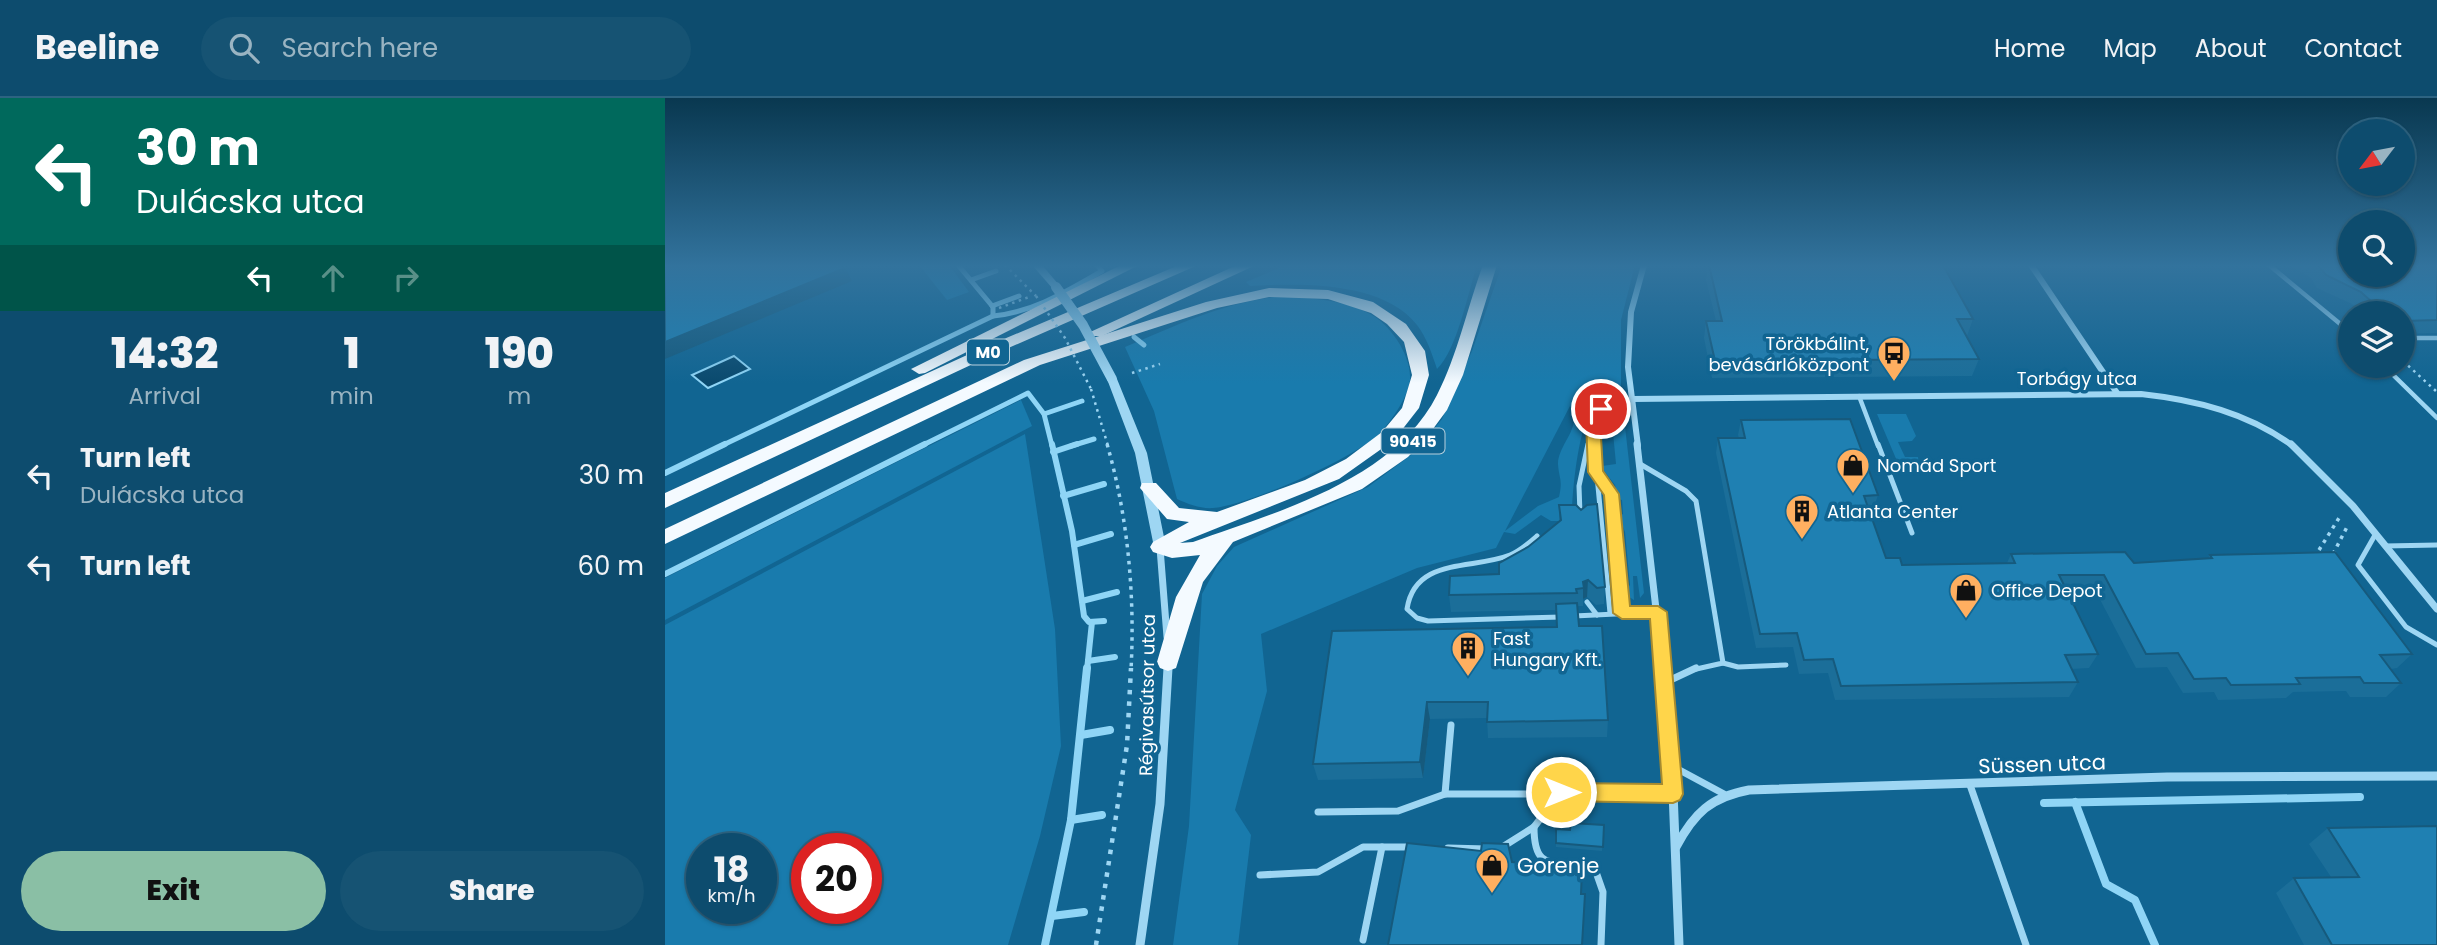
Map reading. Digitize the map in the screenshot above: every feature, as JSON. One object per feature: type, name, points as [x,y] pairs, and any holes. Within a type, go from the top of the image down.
[{"type":"highway","points":[[787,443],[824,415],[1051,305]]},
{"type":"highway","name":"M0","points":[[665,501],[984,353],[1098,305]]},
{"type":"highway","name":"M0","points":[[665,537],[1030,363],[1161,305]]},
{"type":"highway","points":[[1030,363],[1127,334],[1208,305]]},
{"type":"highway","points":[[1160,547],[1176,537],[1345,468],[1371,451],[1396,428],[1413,405],[1422,376],[1412,341],[1385,314],[1362,305]]},
{"type":"highway","name":"90415","points":[[1160,547],[1172,551],[1192,550],[1352,486],[1383,467],[1421,433],[1437,411],[1452,381],[1477,305]]},
{"type":"highway","points":[[1149,488],[1174,514],[1221,519]]},
{"type":"highway","name":"90415","points":[[1168,662],[1190,588],[1200,568],[1214,551],[1242,530]]},
{"type":"street","name":"Régivasútsor utca","points":[[1068,305],[1083,325],[1112,379],[1133,429],[1149,488],[1160,547],[1168,662],[1165,761],[1152,881],[1140,945]]},
{"type":"street","points":[[1632,305],[1628,367],[1658,612],[1672,766],[1679,945]]},
{"type":"street","points":[[2058,305],[2117,393]]},
{"type":"street","name":"Torbágy utca","points":[[1633,398],[2117,393],[2179,398],[2231,412],[2262,427],[2295,448],[2327,478],[2437,609]]},
{"type":"street","name":"Süssen utca","points":[[1676,847],[1701,806],[1724,794],[1749,790],[2168,777],[2437,776]]},
{"type":"lane","points":[[2320,305],[2338,319]]},
{"type":"lane","points":[[2415,338],[2437,338]]},
{"type":"lane","points":[[2396,378],[2437,418]]},
{"type":"lane","points":[[1859,396],[1912,533]]},
{"type":"lane","points":[[1581,522],[1579,485],[1593,420],[1606,405],[1633,398]]},
{"type":"lane","points":[[1593,420],[1595,472],[1610,613]]},
{"type":"lane","points":[[1640,464],[1686,491],[1696,501],[1723,663]]},
{"type":"lane","points":[[1595,472],[1612,494],[1622,613]]},
{"type":"lane","points":[[2375,535],[2358,565],[2406,627],[2437,645]]},
{"type":"lane","points":[[1537,536],[1511,555],[1420,579],[1409,591],[1407,609],[1411,615],[1428,621],[1658,612]]},
{"type":"lane","points":[[2385,546],[2437,545]]},
{"type":"lane","points":[[1587,602],[1597,615]]},
{"type":"lane","points":[[1664,682],[1695,668],[1723,663],[1738,667],[1787,665]]},
{"type":"lane","points":[[1445,794],[1451,725]]},
{"type":"lane","points":[[1672,766],[1724,794]]},
{"type":"lane","points":[[1969,785],[2026,945]]},
{"type":"lane","points":[[1442,848],[1502,847],[1534,827],[1561,792]]},
{"type":"lane","points":[[1318,812],[1398,811],[1445,794],[1673,794]]},
{"type":"lane","points":[[1534,827],[1535,856],[1543,861],[1577,862],[1596,872],[1603,892],[1601,945]]},
{"type":"lane","points":[[1259,875],[1305,876],[1318,872],[1363,847],[1414,846]]},
{"type":"lane","points":[[1363,940],[1382,847]]},
{"type":"path","points":[[999,308],[1009,305]]},
{"type":"path","points":[[1040,305],[1065,338],[1091,389],[1120,488],[1134,619],[1127,745],[1096,945]]},
{"type":"path","points":[[1132,373],[1160,364]]},
{"type":"path","points":[[2415,372],[2437,392]]},
{"type":"path","points":[[2319,550],[2339,518]]},
{"type":"shaded area","points":[[1238,305],[1344,305],[1360,309],[1385,325],[1398,342],[1410,371],[1409,387],[1395,414],[1382,431],[1328,466],[1251,499],[1229,505],[1199,507],[1177,499],[1154,411],[1125,347],[1220,309]]},
{"type":"shaded area","points":[[1391,305],[1466,305],[1450,349],[1437,369],[1417,325]]},
{"type":"shaded area","points":[[1488,305],[1625,305],[1621,320],[1621,386],[1595,407],[1587,419],[1576,464],[1572,521],[1551,521],[1541,515],[1515,534],[1504,532],[1496,548],[1417,568],[1261,634],[1267,691],[1235,810],[1251,835],[1238,945],[1173,945],[1189,826],[1202,594],[1217,566],[1234,547],[1368,487],[1415,452],[1442,419],[1472,351]],"holes":[[[1570,406],[1574,421],[1559,457],[1559,497],[1538,506],[1505,531]]]},
{"type":"shaded area","points":[[734,356],[750,369],[708,388],[692,375]]},
{"type":"shaded area","points":[[1021,400],[1032,426],[665,620],[665,578]]},
{"type":"shaded area","points":[[1616,406],[1623,409],[1644,593],[1640,598],[1637,576],[1633,576],[1634,600],[1623,593],[1630,585],[1625,532],[1619,516],[1623,514],[1622,500],[1618,499],[1615,485],[1602,468],[1616,464],[1612,422],[1599,422],[1600,418]]},
{"type":"shaded area","points":[[1877,414],[1906,414],[1916,436],[1912,441],[1898,442],[1905,457],[1918,457],[1919,465],[1907,466],[1897,461]]},
{"type":"shaded area","points":[[1025,434],[1055,629],[1061,746],[1040,836],[1008,945],[665,945],[665,625]]},
{"type":"building","points":[[665,305],[756,305],[665,342]]},
{"type":"building","points":[[1718,305],[1965,305],[1973,319],[1957,319],[1979,359],[1715,361],[1706,321],[1722,321]]},
{"type":"building","points":[[2415,305],[2437,305],[2437,320],[2415,321]]},
{"type":"building","points":[[1850,419],[1878,495],[1864,496],[1886,558],[1900,558],[1902,565],[2015,563],[2011,554],[2125,552],[2134,563],[2212,558],[2210,555],[2335,552],[2412,654],[2380,655],[2401,683],[2364,683],[2360,677],[2296,678],[2300,684],[2231,685],[2226,678],[2194,679],[2178,653],[2146,654],[2104,575],[2059,575],[2098,654],[2065,655],[2078,682],[1841,686],[1833,659],[1804,660],[1797,633],[1760,634],[1718,438],[1745,438],[1741,420]]},
{"type":"building","points":[[1597,504],[1605,587],[1597,588],[1588,580],[1583,582],[1584,588],[1576,589],[1577,593],[1449,595],[1450,576],[1499,574],[1499,563],[1528,547],[1561,520],[1559,505],[1576,505],[1581,510],[1587,505]]},
{"type":"building","name":"Fast Hungary Kft.","points":[[1577,603],[1579,626],[1602,626],[1608,720],[1487,722],[1488,702],[1427,702],[1420,762],[1313,764],[1332,631],[1557,627],[1556,604]]},
{"type":"building","points":[[1571,823],[1604,825],[1603,847],[1556,843],[1556,829],[1570,830]]},
{"type":"building","points":[[2437,826],[2437,945],[2332,945],[2294,878],[2359,877],[2328,828]]},
{"type":"building","name":"Gorenje","points":[[1407,843],[1481,851],[1482,843],[1508,844],[1512,862],[1582,869],[1581,894],[1585,894],[1582,945],[1388,945]]},
{"type":"waterway","points":[[992,306],[996,305]]},
{"type":"waterway","points":[[993,316],[1037,305]]},
{"type":"waterway","points":[[992,306],[993,316]]},
{"type":"waterway","points":[[721,446],[993,316]]},
{"type":"waterway","points":[[1134,337],[1144,345]]},
{"type":"waterway","points":[[921,446],[1028,393],[1044,414]]},
{"type":"waterway","points":[[1044,414],[1082,401]]},
{"type":"waterway","points":[[1044,414],[1052,446]]},
{"type":"waterway","points":[[1071,446],[1094,439]]},
{"type":"waterway","points":[[665,473],[725,444]]},
{"type":"waterway","points":[[921,446],[925,444]]},
{"type":"waterway","points":[[1052,444],[1054,452]]},
{"type":"waterway","points":[[1071,446],[1077,444]]},
{"type":"waterway","points":[[665,574],[921,446]]},
{"type":"waterway","points":[[1054,452],[1071,446]]},
{"type":"waterway","points":[[1054,452],[1064,496]]},
{"type":"waterway","points":[[1064,496],[1104,484]]},
{"type":"waterway","points":[[1064,496],[1072,531],[1084,616],[1089,622],[1104,621]]},
{"type":"waterway","points":[[1074,545],[1111,534]]},
{"type":"waterway","points":[[1082,601],[1117,592]]},
{"type":"waterway","points":[[1087,670],[1092,622]]},
{"type":"waterway","points":[[1088,661],[1115,657]]},
{"type":"waterway","points":[[1071,820],[1087,668]]},
{"type":"waterway","points":[[1081,735],[1110,730]]},
{"type":"waterway","points":[[2075,802],[2360,797]]},
{"type":"waterway","points":[[2044,803],[2075,802]]},
{"type":"waterway","points":[[2075,802],[2106,884],[2135,900],[2155,945]]},
{"type":"waterway","points":[[1071,820],[1102,815]]},
{"type":"waterway","points":[[1045,945],[1071,820]]},
{"type":"waterway","points":[[1052,916],[1084,912]]},
{"type":"place","name":"Törökbálint, bevásárlóközpont","points":[[1894,383]]},
{"type":"place","name":"Nomád Sport","points":[[1853,495]]},
{"type":"place","name":"Atlanta Center","points":[[1802,541]]},
{"type":"place","name":"Office Depot","points":[[1966,620]]},
{"type":"place","name":"Fast Hungary Kft.","points":[[1468,678]]},
{"type":"place","name":"Gorenje","points":[[1492,895]]},
{"type":"route","points":[[1561,792],[1673,794],[1658,612],[1622,613],[1612,494],[1608,485],[1595,472],[1593,420],[1601,409]]}]
